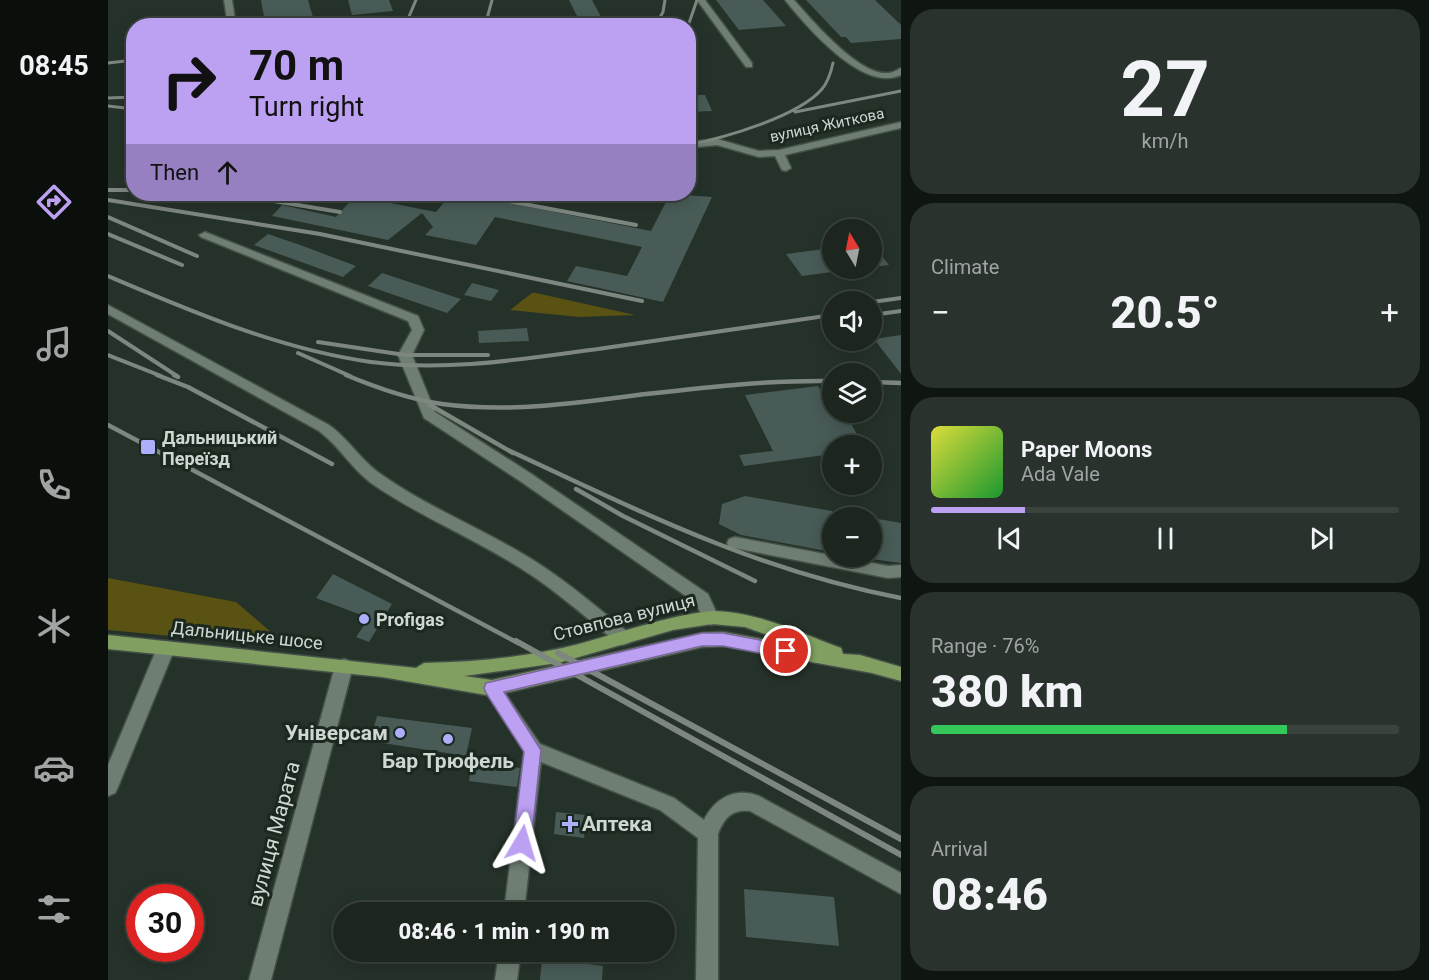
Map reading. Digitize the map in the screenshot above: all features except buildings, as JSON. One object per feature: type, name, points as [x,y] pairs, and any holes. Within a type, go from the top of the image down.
[{"type":"main road","name":"Стовпова вулиця","points":[[382,670],[471,670],[547,658],[676,624],[711,618],[749,621],[870,666]]},
{"type":"main road","name":"Стовпова вулиця","points":[[382,670],[492,688],[520,684],[678,643],[723,639],[870,666],[901,674]]},
{"type":"main road","name":"Дальницьке шосе","points":[[108,642],[382,670]]},
{"type":"street","points":[[228,0],[231,18]]},
{"type":"street","points":[[701,0],[749,64]]},
{"type":"street","points":[[789,0],[830,44],[868,72],[887,76],[901,71]]},
{"type":"street","name":"вулиця Житкова","points":[[696,144],[717,142],[759,154],[779,153],[901,125]]},
{"type":"street","points":[[779,153],[786,168]]},
{"type":"street","points":[[205,235],[414,319],[418,330],[405,355],[429,415],[525,477],[702,599],[711,618]]},
{"type":"street","points":[[108,309],[324,428],[334,435],[355,461],[375,478],[416,504],[512,555],[551,579],[623,639]]},
{"type":"street","points":[[735,543],[888,572],[901,571]]},
{"type":"street","points":[[108,787],[166,648]]},
{"type":"street","name":"вулиця Марата","points":[[260,980],[344,666]]},
{"type":"street","points":[[492,688],[532,750],[667,804],[708,834]]},
{"type":"street","points":[[515,902],[532,750]]},
{"type":"street","points":[[707,980],[708,834],[719,809],[730,802],[752,802],[901,884]]},
{"type":"street","points":[[506,980],[508,962]]},
{"type":"shaded area","points":[[532,293],[635,315],[579,317],[510,310]]},
{"type":"shaded area","points":[[108,578],[236,602],[271,632],[268,645],[108,630]]},
{"type":"railway","points":[[408,18],[416,0]]},
{"type":"railway","points":[[487,18],[492,0]]},
{"type":"railway","points":[[660,18],[665,0]]},
{"type":"railway","points":[[691,18],[697,0]]},
{"type":"railway","points":[[108,63],[126,61]]},
{"type":"railway","points":[[696,143],[739,132],[796,109],[822,89],[833,63]]},
{"type":"railway","points":[[795,112],[901,91]]},
{"type":"railway","points":[[108,98],[126,97]]},
{"type":"railway","points":[[108,106],[126,108]]},
{"type":"railway","points":[[108,190],[126,190]]},
{"type":"railway","points":[[108,200],[320,234],[642,301]]},
{"type":"railway","points":[[274,201],[340,212]]},
{"type":"railway","points":[[508,201],[636,225]]},
{"type":"railway","points":[[108,217],[197,256]]},
{"type":"railway","points":[[108,234],[182,265]]},
{"type":"railway","points":[[108,276],[204,316],[270,339],[337,356],[400,365],[457,365],[513,360],[822,316]]},
{"type":"railway","points":[[882,301],[901,298]]},
{"type":"railway","points":[[882,314],[901,311]]},
{"type":"railway","points":[[108,331],[177,376]]},
{"type":"railway","points":[[318,342],[405,355],[488,355]]},
{"type":"railway","points":[[298,353],[350,376]]},
{"type":"railway","points":[[108,355],[161,376]]},
{"type":"railway","points":[[157,375],[188,387],[332,464]]},
{"type":"railway","points":[[174,375],[178,377]]},
{"type":"railway","points":[[346,375],[381,389],[417,399],[467,407],[493,408],[570,403],[739,385],[822,381]]},
{"type":"railway","points":[[882,382],[901,383]]},
{"type":"railway","points":[[430,405],[513,453]]},
{"type":"railway","points":[[108,425],[518,643]]},
{"type":"railway","points":[[508,450],[700,537],[798,572],[901,598]]},
{"type":"railway","points":[[576,489],[623,516],[755,581]]},
{"type":"railway","points":[[516,641],[901,855]]},
{"type":"railway","points":[[558,653],[901,839]]},
{"type":"place","name":"Дальницький Переїзд","points":[[148,447]]},
{"type":"place","name":"Profigas","points":[[364,619]]},
{"type":"place","name":"Універсам","points":[[400,733]]},
{"type":"place","name":"Бар Трюфель","points":[[448,739]]},
{"type":"place","name":"Аптека","points":[[570,824]]},
{"type":"route","points":[[522,843],[532,750],[492,688],[520,684],[678,643],[723,639],[786,651]]}]
